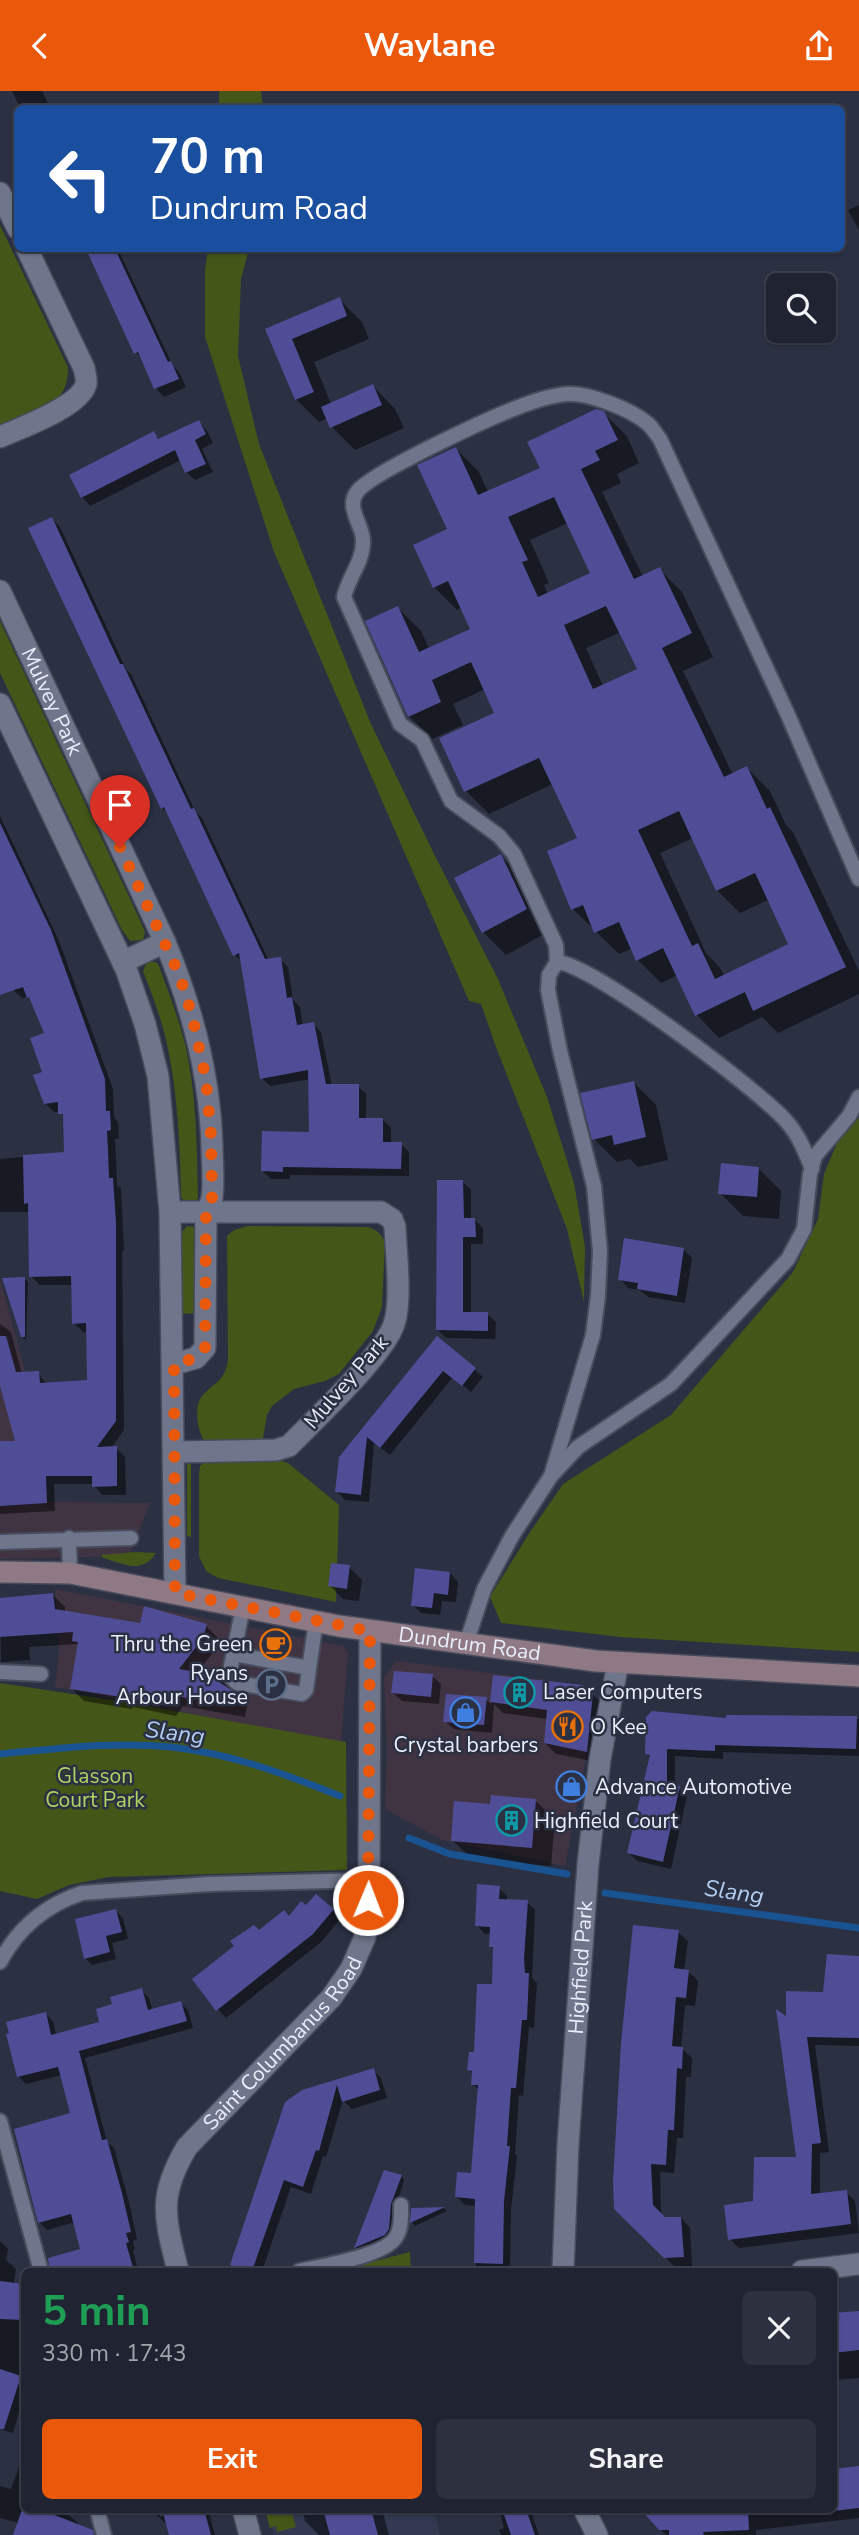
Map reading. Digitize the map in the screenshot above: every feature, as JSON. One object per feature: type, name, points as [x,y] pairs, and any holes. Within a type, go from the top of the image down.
[{"type":"main road","name":"Dundrum Road","points":[[0,1572],[70,1573],[370,1631],[618,1663],[859,1676]]},
{"type":"street","points":[[0,193],[14,221]]},
{"type":"street","points":[[0,437],[68,405],[82,393],[87,383],[84,368],[28,252]]},
{"type":"street","name":"Mulvey Park","points":[[0,591],[179,974],[192,1015],[206,1080],[212,1161],[212,1198],[206,1211],[205,1348],[196,1358],[174,1364]]},
{"type":"street","points":[[0,704],[122,962],[141,1008],[158,1076],[170,1212],[175,1593]]},
{"type":"street","points":[[122,962],[164,942]]},
{"type":"street","name":"Mulvey Park","points":[[170,1212],[381,1212],[392,1219],[395,1227],[397,1294],[394,1324],[371,1359],[289,1446],[276,1450],[174,1452]]},
{"type":"street","name":"Saint Columbanus Road","points":[[177,2268],[165,2215],[167,2190],[177,2164],[187,2147],[331,1998],[351,1969],[365,1937],[369,1880],[370,1631]]},
{"type":"street","name":"Highfield Park","points":[[563,2268],[568,2144],[588,1864],[600,1759],[618,1663]]},
{"type":"street","points":[[826,2268],[859,2264]]},
{"type":"street","points":[[244,2513],[250,2535]]},
{"type":"street","points":[[586,2513],[597,2535]]},
{"type":"lane","points":[[551,1476],[593,1335],[600,1251],[594,1186],[560,1051],[548,990],[549,975],[557,962],[556,945],[514,854],[499,836],[451,801],[422,740],[400,724],[344,597],[364,541],[352,505],[357,491],[380,473],[518,407],[566,394],[584,395],[615,406],[647,423],[660,439],[788,715],[859,879]]},
{"type":"lane","points":[[557,962],[565,963],[595,978],[635,1004],[763,1100],[785,1119],[800,1138],[812,1169]]},
{"type":"lane","points":[[466,1644],[484,1589],[512,1536],[551,1476],[578,1447],[671,1384],[788,1259],[804,1229],[815,1156],[849,1116],[859,1097]]},
{"type":"lane","points":[[69,1538],[70,1573]]},
{"type":"lane","points":[[0,1542],[131,1538]]},
{"type":"lane","points":[[243,1607],[230,1671],[233,1681],[260,1688],[302,1693],[306,1690],[316,1621]]},
{"type":"lane","points":[[233,1654],[309,1668]]},
{"type":"lane","points":[[0,1672],[41,1674]]},
{"type":"lane","points":[[0,1962],[7,1949],[34,1918],[62,1900],[82,1893],[209,1884],[369,1880]]},
{"type":"lane","points":[[0,2121],[40,2268]]},
{"type":"lane","points":[[311,2268],[373,2252],[391,2243],[399,2231],[401,2205]]},
{"type":"lane","points":[[98,2513],[104,2535]]},
{"type":"shaded area","points":[[0,1279],[28,1382],[45,1466],[47,1502],[150,1503],[129,1556],[0,1559]]},
{"type":"shaded area","points":[[55,1589],[344,1646],[348,1653],[341,1743],[55,1687],[59,1653]]},
{"type":"shaded area","points":[[396,1661],[583,1685],[593,1693],[587,1752],[565,1866],[442,1840],[385,1809],[387,1751],[384,1678]]},
{"type":"shaded area","points":[[268,2513],[435,2513],[440,2535],[274,2535]]},
{"type":"green space","points":[[219,91],[261,91],[263,105],[219,105]]},
{"type":"green space","points":[[0,225],[68,367],[67,381],[56,401],[0,431]]},
{"type":"green space","points":[[208,252],[248,252],[241,279],[238,356],[259,444],[371,724],[498,979],[547,1097],[574,1183],[585,1246],[584,1302],[567,1229],[481,1004],[469,1001],[274,552],[205,337]]},
{"type":"green space","points":[[0,621],[140,920],[145,932],[143,940],[130,941],[122,930],[0,673]]},
{"type":"green space","points":[[147,962],[156,962],[159,966],[188,1058],[196,1128],[198,1198],[195,1202],[186,1203],[181,1197],[174,1086],[163,1030],[143,971]]},
{"type":"green space","points":[[859,1117],[859,1652],[620,1637],[501,1623],[490,1597],[563,1484],[671,1415],[793,1272],[818,1219],[824,1174],[837,1143]]},
{"type":"green space","points":[[187,1226],[195,1227],[197,1231],[199,1313],[180,1314],[180,1234]]},
{"type":"green space","points":[[248,1226],[368,1227],[377,1231],[385,1243],[382,1307],[373,1331],[339,1374],[325,1381],[294,1389],[272,1406],[267,1415],[262,1444],[205,1442],[198,1425],[198,1405],[203,1395],[222,1377],[228,1360],[227,1236],[234,1230]]},
{"type":"green space","points":[[207,1459],[278,1460],[288,1463],[339,1505],[336,1602],[218,1578],[206,1571],[199,1556],[199,1473],[200,1466]]},
{"type":"green space","points":[[187,1464],[191,1464],[191,1537],[187,1536]]},
{"type":"green space","points":[[156,1553],[150,1560],[138,1566],[118,1563],[101,1555]]},
{"type":"green space","name":"Glasson Court Park","points":[[0,1683],[125,1702],[346,1742],[347,1870],[109,1877],[69,1885],[37,1899],[0,1891]]},
{"type":"green space","points":[[410,2252],[411,2268],[348,2268]]},
{"type":"green space","points":[[266,2513],[292,2513],[296,2527],[277,2532],[276,2526],[270,2528]]},
{"type":"building","points":[[87,252],[116,252],[168,362],[171,361],[179,379],[154,389],[138,352],[134,354]]},
{"type":"building","points":[[340,297],[347,316],[292,339],[314,392],[295,400],[265,329]]},
{"type":"building","points":[[373,384],[382,405],[330,428],[321,407]]},
{"type":"building","points":[[596,409],[604,411],[618,440],[595,451],[600,460],[581,469],[634,579],[660,567],[692,633],[662,648],[724,777],[747,766],[767,809],[770,807],[846,967],[753,1011],[745,992],[695,1016],[663,948],[636,961],[619,922],[594,933],[583,905],[571,910],[547,851],[577,838],[539,758],[464,792],[439,738],[494,713],[471,662],[432,680],[441,702],[408,717],[365,621],[398,606],[419,652],[470,629],[448,581],[433,588],[413,545],[447,529],[417,465],[456,447],[478,495],[540,468],[527,442]],"holes":[[[554,497],[590,573],[538,597],[522,562],[528,560],[508,517]],[[606,606],[637,669],[593,689],[564,625]],[[679,811],[716,891],[755,873],[788,944],[715,979],[698,943],[692,946],[638,830]]]},
{"type":"building","points":[[199,420],[206,434],[195,440],[206,464],[185,473],[175,450],[81,498],[69,475],[154,431],[158,439]]},
{"type":"building","points":[[52,517],[120,664],[123,664],[191,809],[194,808],[265,959],[281,957],[287,998],[292,997],[297,1025],[314,1022],[326,1084],[359,1084],[359,1118],[383,1118],[383,1142],[402,1142],[401,1169],[283,1167],[283,1172],[261,1171],[262,1131],[309,1132],[308,1070],[260,1079],[239,953],[233,956],[164,807],[161,809],[28,528]]},
{"type":"building","points":[[0,823],[51,930],[105,1079],[106,1111],[110,1111],[111,1130],[107,1131],[109,1178],[113,1178],[116,1223],[116,1421],[97,1447],[117,1446],[117,1486],[92,1487],[92,1476],[46,1476],[47,1503],[0,1506],[0,1441],[15,1441],[0,1386],[0,1336],[6,1336],[16,1372],[39,1371],[40,1383],[87,1380],[86,1323],[72,1324],[71,1276],[29,1277],[28,1203],[24,1204],[23,1155],[64,1152],[63,1114],[58,1114],[58,1102],[44,1104],[33,1075],[42,1072],[30,1038],[44,1033],[29,997],[27,998],[23,987],[0,995]]},
{"type":"building","points":[[501,854],[527,909],[482,933],[454,878]]},
{"type":"building","points":[[634,1081],[646,1137],[614,1145],[612,1135],[592,1140],[580,1093]]},
{"type":"building","points":[[721,1163],[759,1167],[757,1197],[718,1194]]},
{"type":"building","points":[[437,1180],[463,1180],[464,1218],[475,1218],[476,1237],[463,1237],[463,1312],[488,1312],[488,1331],[436,1330]]},
{"type":"building","points":[[624,1238],[684,1248],[677,1296],[637,1289],[638,1283],[618,1280]]},
{"type":"building","points":[[25,1277],[25,1337],[21,1337],[2,1278]]},
{"type":"building","points":[[437,1336],[476,1368],[462,1386],[443,1371],[380,1448],[367,1437],[361,1495],[335,1492],[339,1457]]},
{"type":"building","points":[[331,1563],[350,1565],[347,1589],[328,1586]]},
{"type":"building","points":[[415,1568],[450,1572],[448,1595],[434,1593],[432,1608],[411,1606]]},
{"type":"building","points":[[53,1593],[55,1609],[140,1623],[144,1606],[207,1624],[203,1638],[179,1669],[220,1676],[219,1682],[236,1693],[234,1706],[171,1695],[163,1705],[70,1689],[78,1642],[72,1641],[73,1632],[0,1637],[0,1598]]},
{"type":"building","points":[[394,1671],[433,1674],[431,1697],[391,1693]]},
{"type":"building","name":"O Kee","points":[[493,1675],[583,1685],[593,1693],[587,1752],[544,1743],[547,1710],[490,1702]]},
{"type":"building","points":[[446,1694],[487,1697],[484,1725],[443,1722]]},
{"type":"building","points":[[652,1711],[726,1718],[726,1715],[857,1716],[856,1749],[715,1745],[715,1751],[667,1749],[667,1783],[680,1786],[663,1862],[627,1853],[650,1755],[645,1754],[646,1717]]},
{"type":"building","name":"Highfield Court","points":[[491,1795],[536,1799],[532,1848],[451,1841],[454,1801],[490,1804]]},
{"type":"building","points":[[477,1884],[500,1886],[499,1899],[528,1900],[524,1959],[525,1973],[529,1973],[527,2020],[522,2020],[516,2088],[511,2088],[503,2264],[474,2263],[475,2199],[455,2197],[457,2172],[471,2173],[478,2085],[471,2085],[472,2071],[467,2070],[469,2052],[474,2052],[477,1984],[492,1984],[493,1947],[489,1947],[490,1927],[475,1926]]},
{"type":"building","points":[[316,1894],[334,1909],[313,1934],[216,2011],[192,1979],[234,1946],[230,1941],[254,1925],[259,1930],[284,1910],[289,1916],[301,1901],[306,1905]]},
{"type":"building","points":[[116,1909],[122,1932],[106,1936],[110,1952],[84,1959],[75,1919]]},
{"type":"building","points":[[633,1925],[679,1930],[674,1968],[689,1970],[686,1998],[676,1997],[672,2046],[683,2047],[682,2069],[677,2068],[674,2130],[668,2130],[666,2165],[651,2164],[653,2205],[665,2217],[681,2217],[684,2257],[664,2258],[614,2209],[613,2182],[621,2043]]},
{"type":"building","points":[[827,1954],[859,1956],[859,2038],[807,2037],[821,2143],[812,2144],[811,2194],[847,2190],[851,2224],[728,2240],[724,2205],[753,2201],[754,2157],[796,2157],[776,2009],[786,2016],[786,1991],[823,1992]]},
{"type":"building","points":[[142,1988],[148,2010],[181,2001],[187,2021],[79,2051],[102,2140],[107,2139],[122,2193],[131,2232],[126,2233],[129,2242],[126,2243],[133,2268],[50,2268],[48,2258],[80,2249],[71,2214],[38,2223],[14,2129],[70,2113],[58,2067],[17,2077],[6,2034],[9,2033],[6,2022],[46,2012],[51,2035],[99,2022],[96,2009],[112,2004],[110,1997]]},
{"type":"building","points":[[374,2068],[380,2090],[342,2102],[337,2085],[319,2151],[316,2150],[303,2187],[284,2180],[253,2268],[230,2265],[285,2102],[302,2090]]},
{"type":"building","points":[[384,2170],[402,2175],[391,2204],[389,2229],[385,2235],[354,2248]]},
{"type":"building","points":[[445,2207],[410,2223],[411,2208]]},
{"type":"building","points":[[0,2281],[21,2284],[21,2320],[0,2319]]},
{"type":"building","points":[[859,2311],[859,2350],[837,2353],[837,2313]]},
{"type":"building","points":[[0,2369],[21,2376],[4,2429],[0,2429]]},
{"type":"building","points":[[859,2466],[859,2508],[837,2511],[837,2469]]},
{"type":"building","points":[[21,2512],[49,2513],[93,2530],[94,2535],[13,2535]]},
{"type":"building","points":[[163,2513],[205,2513],[211,2535],[169,2535]]},
{"type":"building","points":[[324,2513],[372,2513],[378,2535],[330,2535]]},
{"type":"building","points":[[503,2513],[527,2513],[535,2535],[511,2535]]},
{"type":"building","points":[[644,2513],[748,2513],[749,2530],[703,2532],[704,2535],[669,2535],[669,2530],[659,2530]]},
{"type":"waterway","name":"Slang","points":[[0,1754],[107,1745],[171,1747],[235,1759],[340,1796]]},
{"type":"waterway","name":"Slang","points":[[409,1838],[450,1854],[567,1874]]},
{"type":"waterway","name":"Slang","points":[[605,1893],[859,1928]]},
{"type":"place","name":"Thru the Green","points":[[276,1644]]},
{"type":"place","name":"Ryans Arbour House","points":[[271,1685]]},
{"type":"place","name":"Laser Computers","points":[[520,1692]]},
{"type":"place","name":"Crystal barbers","points":[[466,1713]]},
{"type":"place","name":"O Kee","points":[[567,1727]]},
{"type":"place","name":"Advance Automotive","points":[[572,1787]]},
{"type":"place","name":"Highfield Court","points":[[511,1821]]},
{"type":"route","points":[[120,847],[180,978],[192,1015],[206,1080],[211,1135],[212,1198],[206,1211],[205,1348],[196,1358],[174,1364],[175,1593],[370,1631],[368,1900]]}]
